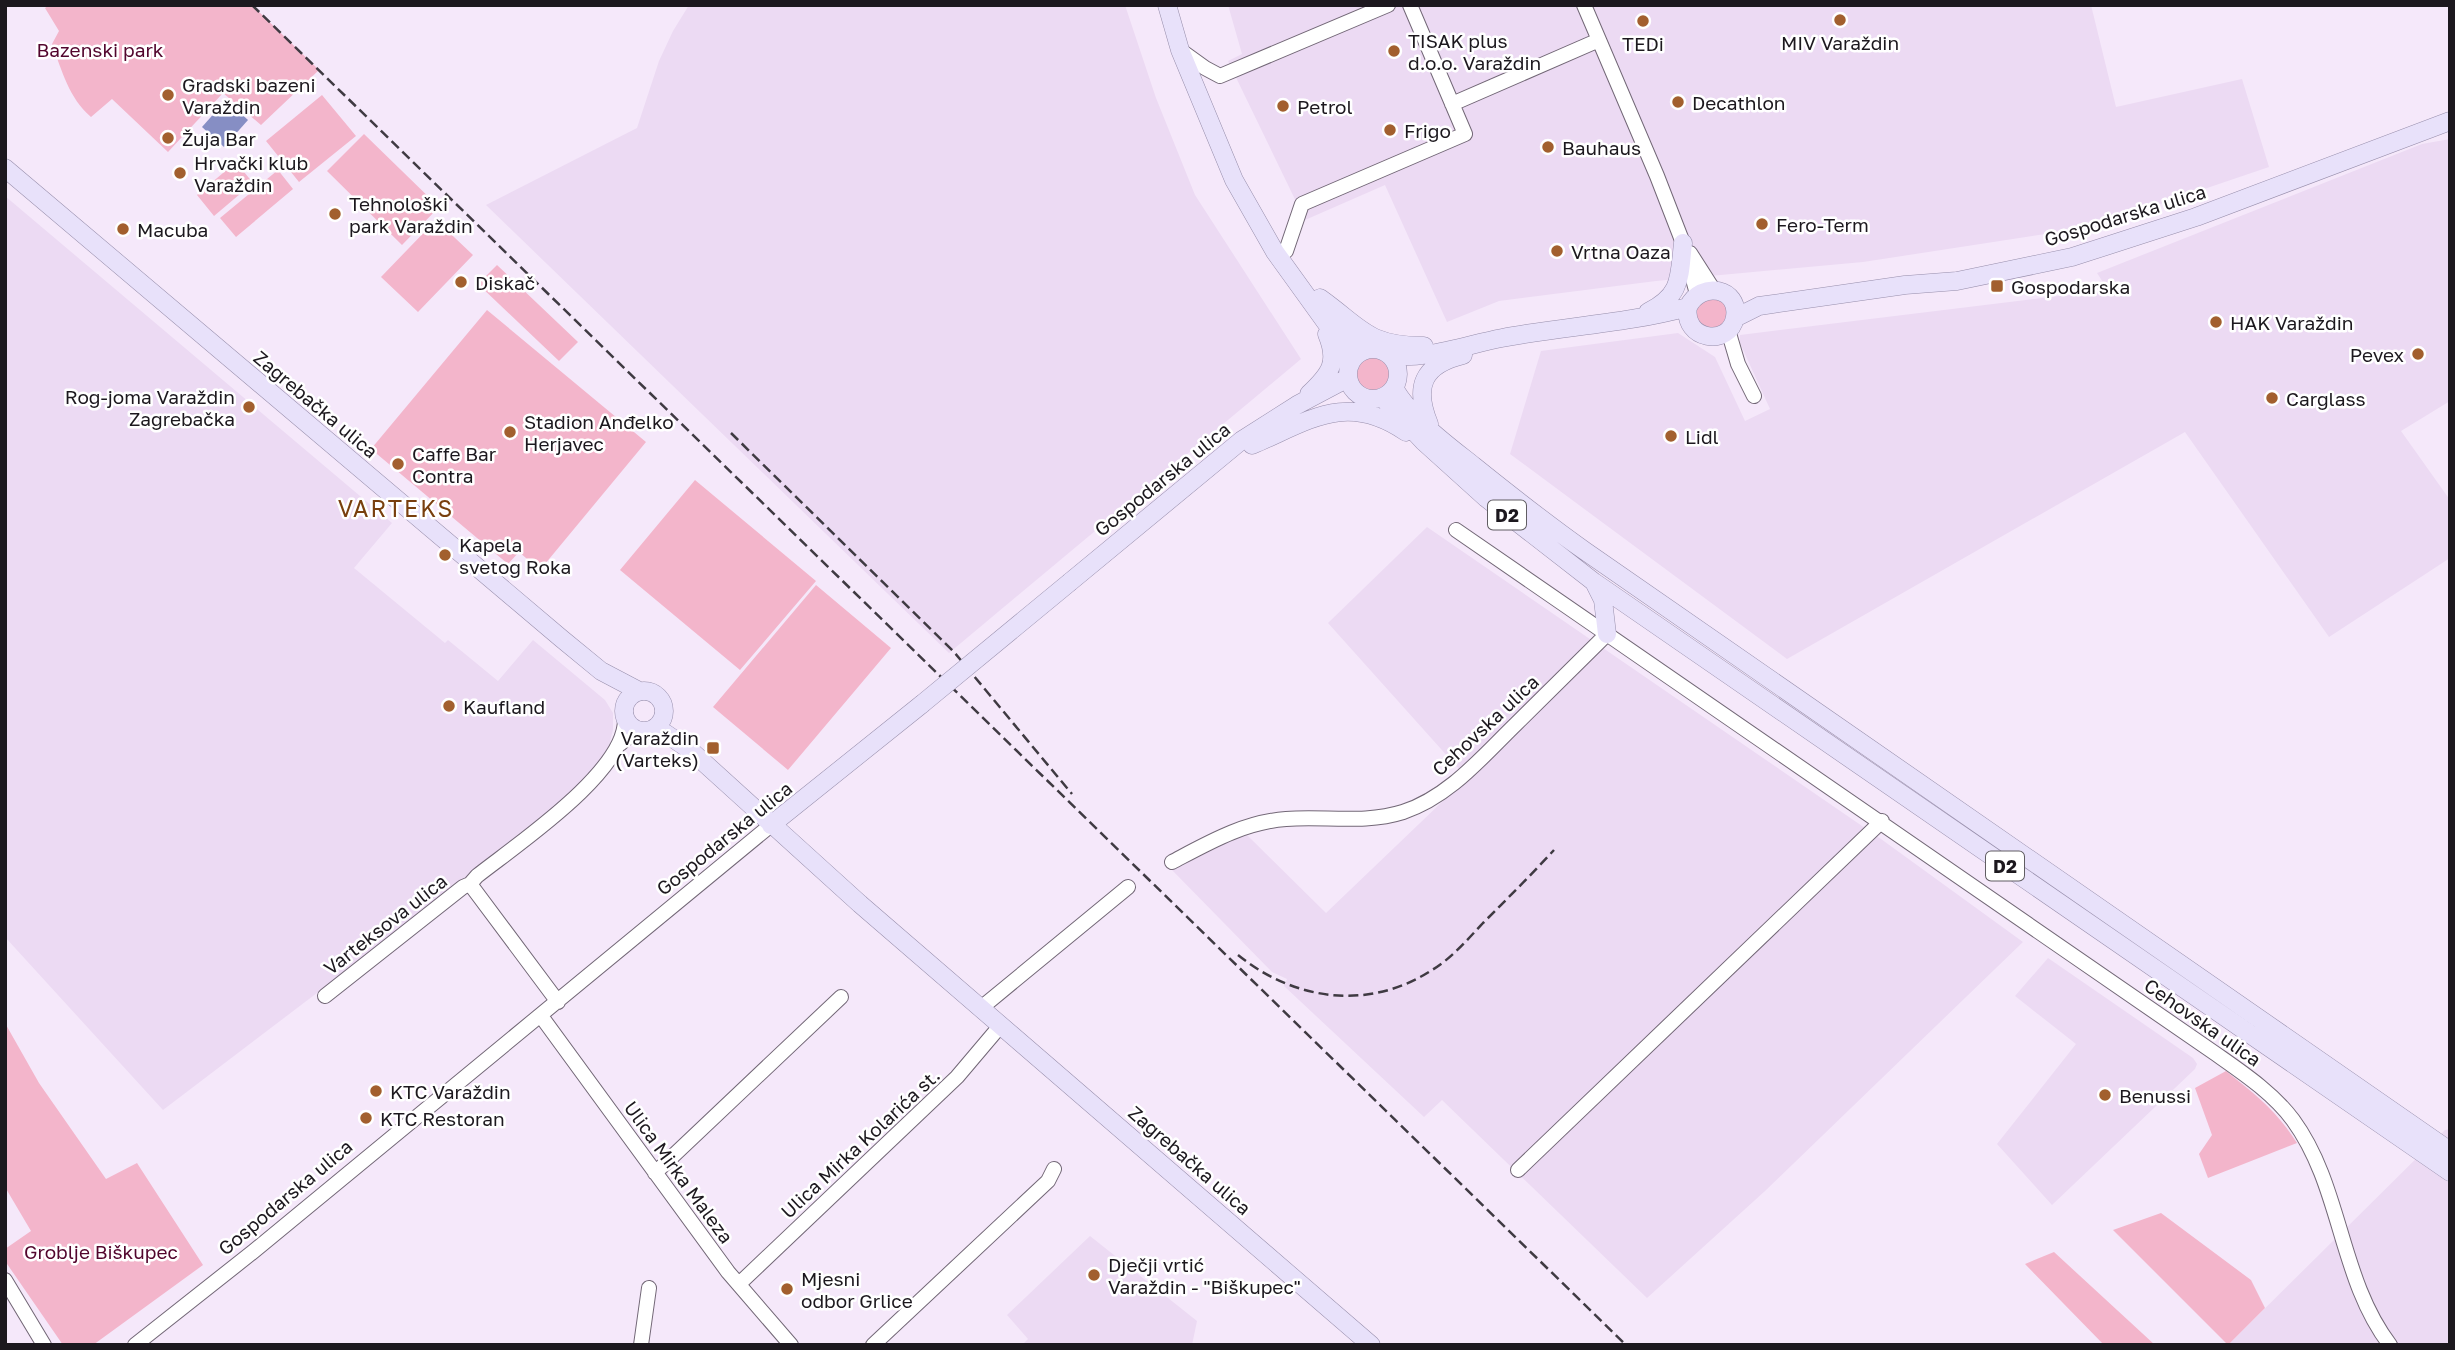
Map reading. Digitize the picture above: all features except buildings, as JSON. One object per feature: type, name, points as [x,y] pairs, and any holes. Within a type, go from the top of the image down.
[{"type":"main road","points":[[1167,5],[1180,50],[1226,160],[1259,227],[1319,307],[1363,351]]},
{"type":"main road","name":"Gospodarska ulica","points":[[1728,322],[1721,291],[1697,303],[1700,334],[1728,322],[1759,306],[1905,285],[1956,281],[2081,254],[2196,217],[2450,121]]},
{"type":"main road","points":[[1226,160],[1286,251],[1342,345],[1351,385],[1362,396],[1376,399],[1416,365],[1471,345]]},
{"type":"main road","name":"Zagrebačka ulica","points":[[5,168],[601,671],[619,693],[624,712],[632,727],[665,733],[690,750]]},
{"type":"main road","points":[[1628,321],[1665,303],[1676,290],[1683,243]]},
{"type":"main road","points":[[1349,372],[1357,354],[1363,351],[1377,349],[1390,355],[1413,357],[1501,338],[1628,321],[1697,303]]},
{"type":"main road","points":[[1319,307],[1383,342],[1429,346],[1469,339],[1501,338]]},
{"type":"main road","points":[[1297,405],[1326,377],[1332,364],[1334,353],[1319,307]]},
{"type":"main road","points":[[1428,437],[1421,401],[1425,377],[1441,363],[1478,352],[1501,338]]},
{"type":"main road","name":"D2","points":[[1390,355],[1398,369],[1391,387],[1428,437],[1486,498],[1594,582],[2450,1172]]},
{"type":"main road","name":"Gospodarska ulica","points":[[771,825],[1252,433],[1349,372]]},
{"type":"main road","name":"Gospodarska ulica","points":[[1252,444],[1323,402],[1342,396],[1362,396]]},
{"type":"main road","points":[[1222,457],[1311,417],[1337,411],[1361,412],[1382,418],[1428,437]]},
{"type":"main road","name":"D2","points":[[1428,437],[1660,605],[2450,1151]]},
{"type":"main road","points":[[1594,582],[1603,600],[1608,634]]},
{"type":"main road","name":"Zagrebačka ulica","points":[[601,671],[639,691],[656,694],[670,725],[690,750],[771,825],[1371,1345]]},
{"type":"main road","points":[[624,712],[629,696],[639,691]]},
{"type":"main road","points":[[648,730],[661,721],[664,710]]},
{"type":"street","points":[[1180,50],[1220,76],[1388,5]]},
{"type":"street","points":[[1286,251],[1302,204],[1465,134],[1410,5]]},
{"type":"street","points":[[1584,5],[1683,243],[1697,303]]},
{"type":"street","points":[[1452,104],[1599,40]]},
{"type":"street","name":"Gospodarska ulica","points":[[1728,322],[1738,364],[1754,396]]},
{"type":"street","name":"Cehovska ulica","points":[[1456,530],[1882,821],[2238,1069],[2292,1119],[2313,1153],[2354,1276],[2372,1318],[2390,1345]]},
{"type":"street","name":"Cehovska ulica","points":[[1172,862],[1243,827],[1286,819],[1362,819],[1404,812],[1423,803],[1458,781],[1608,634]]},
{"type":"street","name":"Varteksova ulica","points":[[325,996],[470,884],[579,795],[616,746],[623,733],[624,712]]},
{"type":"street","name":"Varteksova ulica","points":[[616,746],[629,736],[648,730]]},
{"type":"street","points":[[1518,1170],[1882,821]]},
{"type":"street","name":"Gospodarska ulica","points":[[135,1345],[254,1251],[771,825]]},
{"type":"street","name":"Varteksova ulica","points":[[470,884],[558,1002]]},
{"type":"street","points":[[981,1008],[1128,887]]},
{"type":"street","points":[[655,1173],[841,997]]},
{"type":"street","name":"Ulica Mirka Maleza","points":[[541,1016],[739,1284],[791,1345]]},
{"type":"street","name":"Ulica Mirka Kolarića st.","points":[[739,1284],[957,1077],[1001,1025]]},
{"type":"street","points":[[873,1345],[1048,1181],[1054,1168]]},
{"type":"street","points":[[5,1280],[43,1344]]},
{"type":"street","points":[[640,1345],[649,1287]]},
{"type":"shaded area","points":[[689,5],[1125,5],[1156,98],[1195,195],[1301,359],[949,653],[486,205],[637,128],[659,61]]},
{"type":"shaded area","points":[[1228,5],[2091,5],[2116,107],[2242,79],[2269,167],[2072,230],[1863,262],[1656,281],[1499,301],[1447,322],[1385,185],[1305,220],[1228,61],[1242,54]]},
{"type":"shaded area","points":[[2450,139],[2450,401],[2401,431],[2450,500],[2450,558],[2329,637],[2185,432],[1787,659],[1510,454],[1541,351],[1678,333],[1715,357],[1745,421],[1770,409],[1740,343],[1740,335],[2108,290],[2097,273],[2422,144]]},
{"type":"shaded area","name":"VARTEKS","points":[[5,196],[392,523],[354,568],[445,643],[448,640],[498,681],[533,640],[605,700],[613,713],[613,730],[608,750],[584,785],[430,907],[163,1110],[5,937]]},
{"type":"shaded area","points":[[1427,527],[1881,839],[2023,942],[1765,1191],[1647,1298],[1442,1100],[1424,1117],[1284,986],[1287,979],[1272,972],[1171,869],[1235,837],[1247,835],[1326,913],[1467,778],[1328,623]]},
{"type":"shaded area","points":[[2048,958],[2193,1058],[2197,1064],[2195,1069],[2052,1205],[1997,1144],[2076,1044],[2015,996]]},
{"type":"shaded area","points":[[2450,1129],[2450,1345],[2228,1345],[2445,1130]]},
{"type":"shaded area","name":"Dječji vrtić Varaždin - \"Biškupec\"","points":[[1090,1236],[1197,1321],[1192,1345],[1022,1345],[1028,1339],[1007,1315]]},
{"type":"green space","name":"Bazenski park","points":[[49,5],[252,5],[319,70],[261,125],[223,93],[168,152],[112,99],[91,117],[83,110],[67,84],[52,44],[59,31],[45,8]]},
{"type":"green space","points":[[322,95],[356,136],[299,182],[266,141]]},
{"type":"green space","points":[[364,134],[439,207],[402,245],[327,171]]},
{"type":"green space","points":[[236,162],[253,183],[214,216],[197,195]]},
{"type":"green space","points":[[278,170],[293,189],[236,237],[220,218]]},
{"type":"green space","points":[[436,220],[473,255],[418,312],[381,277]]},
{"type":"green space","points":[[497,265],[578,342],[559,361],[478,284]]},
{"type":"green space","points":[[1709,295],[1725,302],[1729,313],[1724,325],[1709,330],[1696,321],[1695,305]]},
{"type":"green space","name":"Stadion Anđelko Herjavec","points":[[487,310],[646,442],[540,570],[519,552],[508,564],[371,449]]},
{"type":"green space","points":[[1372,356],[1386,361],[1391,375],[1386,389],[1372,394],[1358,389],[1353,375],[1358,361]]},
{"type":"green space","points":[[695,480],[816,581],[740,670],[620,570]]},
{"type":"green space","points":[[816,585],[891,648],[788,770],[713,707]]},
{"type":"green space","name":"Groblje Biškupec","points":[[5,1023],[39,1083],[106,1179],[137,1163],[203,1265],[93,1345],[63,1345],[5,1261],[5,1249],[31,1231],[5,1187]]},
{"type":"green space","points":[[2226,1071],[2273,1112],[2297,1143],[2208,1178],[2199,1154],[2212,1135],[2195,1088]]},
{"type":"green space","points":[[2161,1213],[2251,1280],[2265,1308],[2228,1345],[2113,1230]]},
{"type":"green space","points":[[2054,1252],[2155,1345],[2104,1345],[2025,1264]]},
{"type":"water","points":[[226,100],[248,120],[224,147],[202,127]]},
{"type":"railway","points":[[252,5],[1626,1345]]},
{"type":"railway","points":[[731,433],[954,652],[1072,794]]},
{"type":"railway","points":[[1238,955],[1260,971],[1308,991],[1358,995],[1408,983],[1446,960],[1554,850]]},
{"type":"place","name":"MIV Varaždin","points":[[1840,20]]},
{"type":"place","name":"TEDi","points":[[1643,21]]},
{"type":"place","name":"TISAK plus d.o.o. Varaždin","points":[[1394,51]]},
{"type":"place","name":"Gradski bazeni Varaždin","points":[[168,95]]},
{"type":"place","name":"Decathlon","points":[[1678,102]]},
{"type":"place","name":"Petrol","points":[[1283,106]]},
{"type":"place","name":"Frigo","points":[[1390,130]]},
{"type":"place","name":"Žuja Bar","points":[[168,138]]},
{"type":"place","name":"Bauhaus","points":[[1548,147]]},
{"type":"place","name":"Hrvački klub Varaždin","points":[[180,173]]},
{"type":"place","name":"Tehnološki park Varaždin","points":[[335,214]]},
{"type":"place","name":"Fero-Term","points":[[1762,224]]},
{"type":"place","name":"Macuba","points":[[123,229]]},
{"type":"place","name":"Vrtna Oaza","points":[[1557,251]]},
{"type":"place","name":"Diskač","points":[[461,282]]},
{"type":"place","name":"Gospodarska","points":[[1997,286]]},
{"type":"place","name":"HAK Varaždin","points":[[2216,322]]},
{"type":"place","name":"Pevex","points":[[2418,354]]},
{"type":"place","name":"Carglass","points":[[2272,398]]},
{"type":"place","name":"Rog-joma Varaždin Zagrebačka","points":[[249,407]]},
{"type":"place","name":"Stadion Anđelko Herjavec","points":[[510,432]]},
{"type":"place","name":"Lidl","points":[[1671,436]]},
{"type":"place","name":"Caffe Bar Contra","points":[[398,464]]},
{"type":"place","name":"Kapela svetog Roka","points":[[445,555]]},
{"type":"place","name":"Kaufland","points":[[449,706]]},
{"type":"place","name":"Varaždin (Varteks)","points":[[713,748]]},
{"type":"place","name":"KTC Varaždin","points":[[376,1091]]},
{"type":"place","name":"Benussi","points":[[2105,1095]]},
{"type":"place","name":"KTC Restoran","points":[[366,1118]]},
{"type":"place","name":"Dječji vrtić Varaždin - \"Biškupec\"","points":[[1094,1275]]},
{"type":"place","name":"Mjesni odbor Grlice","points":[[787,1289]]},
{"type":"district","name":"VARTEKS","points":[[396,508]]}]
